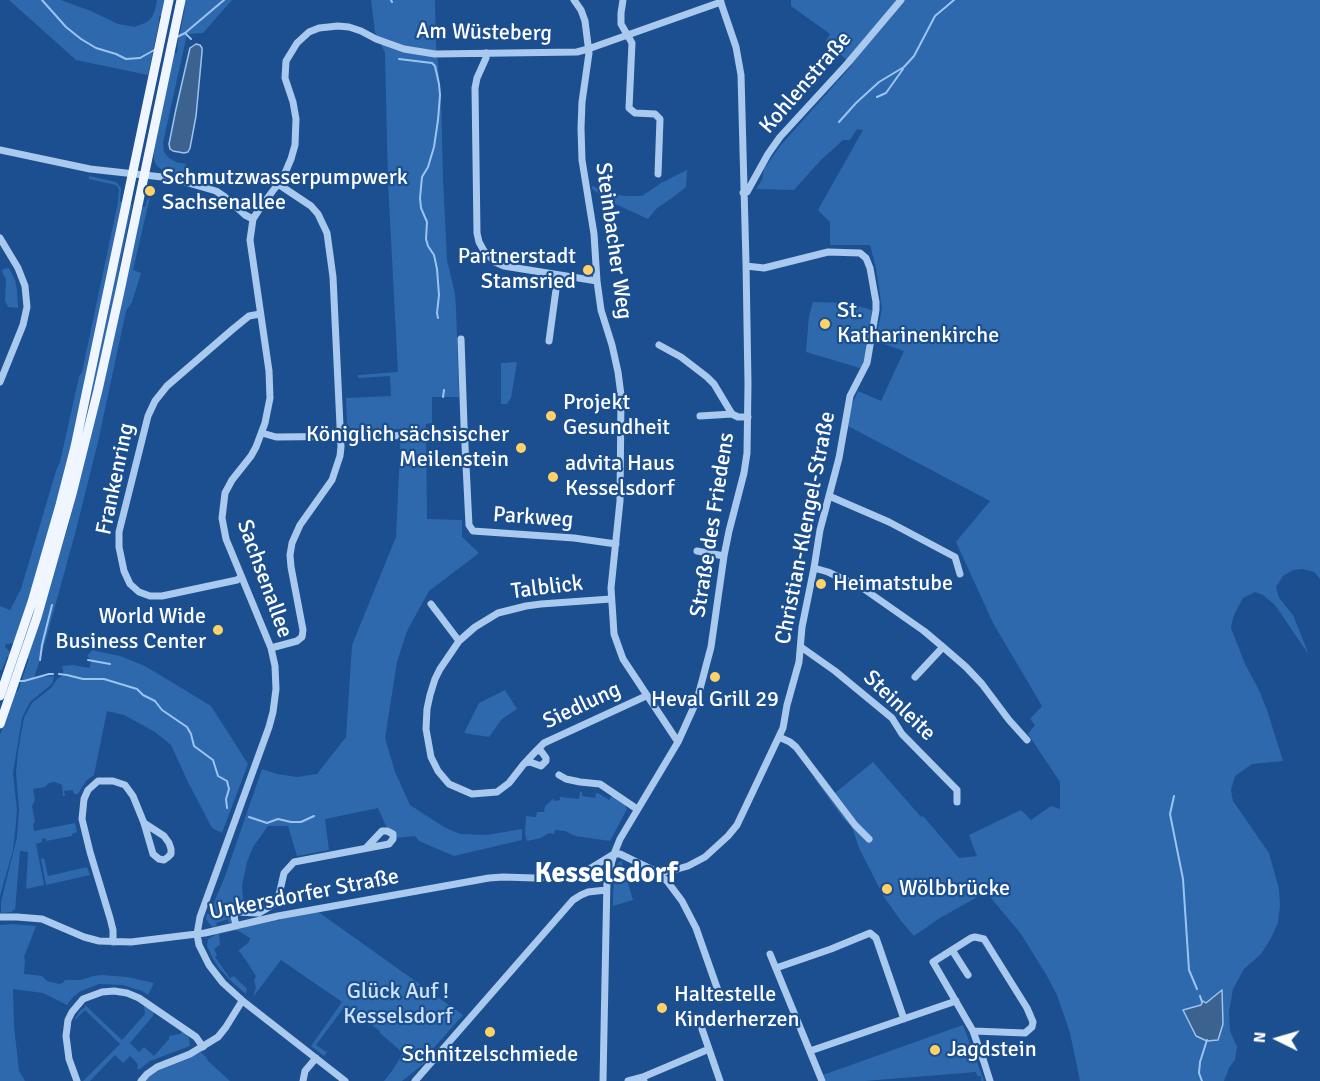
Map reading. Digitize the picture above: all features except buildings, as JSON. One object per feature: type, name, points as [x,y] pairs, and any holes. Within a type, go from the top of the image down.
[{"type":"main road","points":[[15,666],[75,447],[169,0]]},
{"type":"main road","points":[[0,724],[15,666],[53,565],[98,390],[181,0]]},
{"type":"main road","points":[[0,696],[9,684]]},
{"type":"street","name":"Steinbacher Weg","points":[[574,0],[585,21],[588,49],[582,98],[581,138],[585,182],[594,234],[597,281],[603,318],[612,345],[621,395],[621,479],[611,578],[614,634],[623,659],[678,742]]},
{"type":"street","points":[[623,0],[621,24],[632,44],[629,108],[635,113],[655,114],[660,119],[658,174]]},
{"type":"street","name":"Kohlenstraße","points":[[744,193],[747,192],[780,137],[847,64],[901,0]]},
{"type":"street","name":"Am Wüsteberg","points":[[254,219],[278,184],[291,159],[296,130],[294,108],[285,78],[286,61],[297,43],[309,32],[320,28],[349,27],[404,49],[435,54],[572,52],[627,36],[720,1]]},
{"type":"street","name":"Straße des Friedens","points":[[603,1081],[608,879],[620,839],[678,742],[697,700],[708,661],[724,556],[744,473],[747,446],[746,266],[741,75],[736,46],[720,1]]},
{"type":"street","points":[[486,53],[475,88],[479,242],[495,262],[504,266],[597,281]]},
{"type":"street","points":[[0,150],[90,169],[171,177],[225,196],[245,215],[254,219]]},
{"type":"street","points":[[271,648],[297,641],[302,637],[303,630],[291,567],[292,543],[300,525],[332,480],[340,456],[341,436],[332,267],[327,233],[318,214],[311,206],[278,184]]},
{"type":"street","name":"Sachsenallee","points":[[197,934],[200,917],[269,727],[276,689],[271,648],[223,530],[222,506],[225,493],[251,456],[262,433],[268,411],[270,386],[249,240],[254,219]]},
{"type":"street","points":[[0,238],[18,268],[25,286],[27,307],[23,325],[0,382]]},
{"type":"street","name":"Christian-Klengel-Straße","points":[[655,871],[674,870],[688,866],[705,857],[728,836],[737,825],[783,728],[787,705],[797,674],[804,616],[820,530],[839,458],[850,396],[867,363],[872,339],[876,302],[870,268],[866,258],[860,253],[828,252],[764,268],[746,266]]},
{"type":"street","points":[[549,341],[558,274]]},
{"type":"street","name":"Frankenring","points":[[242,578],[162,596],[150,596],[139,592],[130,584],[124,571],[119,547],[119,532],[148,416],[154,401],[167,386],[233,329],[249,316],[260,314]]},
{"type":"street","points":[[262,433],[276,437],[464,435],[461,339]]},
{"type":"street","points":[[659,345],[681,357],[707,377],[718,390],[732,414]]},
{"type":"street","points":[[700,416],[732,414],[738,417],[748,417]]},
{"type":"street","name":"Parkweg","points":[[464,435],[469,525],[473,531],[527,534],[616,544]]},
{"type":"street","points":[[829,496],[888,522],[955,557],[960,574]]},
{"type":"street","points":[[697,550],[724,556]]},
{"type":"street","points":[[814,568],[864,589],[924,631],[966,667],[1027,740]]},
{"type":"street","name":"Talblick","points":[[525,763],[530,762],[539,766],[544,764],[546,758],[541,751],[536,751],[497,792],[472,794],[449,784],[434,764],[426,729],[429,702],[440,669],[459,641],[498,613],[540,604],[611,599]]},
{"type":"street","points":[[431,604],[459,641]]},
{"type":"street","name":"Steinleite","points":[[801,647],[835,671],[892,718],[902,734],[957,790],[957,802]]},
{"type":"street","points":[[915,677],[943,647]]},
{"type":"street","name":"Siedlung","points":[[536,751],[544,743],[646,696]]},
{"type":"street","points":[[778,737],[796,747],[868,839]]},
{"type":"street","points":[[559,776],[580,782],[600,784],[637,809]]},
{"type":"street","points":[[113,942],[110,918],[82,819],[84,799],[88,790],[98,781],[113,780],[125,785],[133,796],[144,823],[153,854],[164,860],[171,854],[169,843],[164,836],[144,823]]},
{"type":"street","points":[[236,926],[234,916],[236,912],[259,913],[274,904],[279,895],[286,868],[294,862],[366,848]]},
{"type":"street","points":[[614,854],[621,854],[655,871],[667,881],[682,901],[696,928],[721,999]]},
{"type":"street","name":"Unkersdorfer Straße","points":[[0,917],[42,919],[99,941],[131,942],[197,934],[278,916],[489,878],[535,878],[580,873],[614,854]]},
{"type":"street","points":[[415,1081],[573,900],[588,892],[606,890]]},
{"type":"street","points":[[776,968],[870,933],[876,938],[904,1019]]},
{"type":"street","points":[[197,934],[199,945],[209,965],[223,983],[345,1081]]},
{"type":"street","points":[[973,1031],[1025,1033],[1032,1027],[1033,1022],[984,939],[980,937],[971,938],[933,962],[973,1031],[990,1081]]},
{"type":"street","points":[[952,950],[968,975]]},
{"type":"street","points":[[770,954],[822,1080]]},
{"type":"street","points":[[77,1081],[69,1059],[66,1036],[68,1020],[83,999],[102,992],[127,993],[139,998],[196,1037],[203,1047]]},
{"type":"street","points":[[141,1081],[157,1067],[190,1054],[218,1037],[242,1000]]},
{"type":"street","points":[[810,1051],[956,1002]]},
{"type":"street","points":[[702,1029],[720,1081]]},
{"type":"street","points":[[628,1081],[644,1079],[709,1049]]},
{"type":"street","points":[[303,1081],[305,1071],[316,1058]]},
{"type":"green space","points":[[9,0],[61,0],[118,24],[135,27],[152,17],[157,0],[165,0],[162,16],[159,16],[148,75],[76,60]]},
{"type":"green space","points":[[185,0],[232,0],[203,33],[187,34],[163,143],[164,152],[169,158],[186,164],[184,172],[176,174],[162,170],[156,165],[154,151],[174,53],[177,53]]},
{"type":"green space","points":[[371,0],[435,0],[447,260],[455,294],[459,397],[432,397],[432,423],[426,424],[427,519],[462,520],[462,537],[479,553],[429,591],[407,631],[397,662],[385,738],[395,772],[410,805],[444,827],[460,834],[487,835],[522,829],[522,840],[454,856],[419,841],[415,836],[395,838],[387,828],[378,808],[325,819],[329,850],[297,856],[288,826],[268,826],[253,847],[247,862],[242,885],[241,908],[233,910],[231,922],[229,923],[228,919],[212,927],[206,919],[207,914],[224,879],[262,769],[297,777],[317,774],[346,737],[352,645],[396,537],[401,429],[351,429],[347,424],[346,398],[391,396],[390,376],[358,378],[358,375],[398,372],[388,182],[385,53],[375,32]]},
{"type":"green space","points":[[791,0],[1320,0],[1320,579],[1314,572],[1302,569],[1293,570],[1283,576],[1276,587],[1279,598],[1293,615],[1309,655],[1275,605],[1263,595],[1255,592],[1243,598],[1232,622],[1231,628],[1267,710],[1283,761],[1252,764],[1235,776],[1231,790],[1233,801],[1269,853],[1279,889],[1280,905],[1278,923],[1271,938],[1261,954],[1244,969],[1233,989],[1229,1012],[1230,1031],[1237,1047],[1235,1060],[1224,1081],[1080,1081],[1070,1033],[1057,995],[1021,934],[986,892],[940,918],[914,936],[884,897],[859,848],[852,827],[814,778],[821,773],[835,793],[873,762],[959,858],[977,856],[969,835],[1021,810],[1031,820],[1051,806],[1060,809],[1060,782],[1028,734],[1035,725],[1030,719],[1042,706],[993,623],[956,542],[990,501],[848,426],[851,407],[858,391],[881,401],[904,351],[875,341],[882,309],[870,245],[830,245],[830,222],[818,210],[863,130],[857,129],[850,140],[843,140],[794,190],[756,189],[762,180],[764,169],[780,146],[852,65],[826,41],[830,34],[791,6]]},
{"type":"green space","points":[[687,170],[686,187],[656,209],[648,219],[611,202],[592,189],[592,186],[613,194],[642,196]]},
{"type":"green space","points":[[89,176],[116,182],[121,189],[120,201],[123,203],[69,457],[30,597],[15,643],[6,644],[5,647],[11,653],[0,670],[0,606],[10,610],[21,589],[60,462],[82,372],[118,202],[119,189],[116,185],[89,179]]},
{"type":"green space","points":[[150,197],[133,270],[141,273],[132,302],[126,311],[98,442],[76,530],[34,678],[54,676],[53,681],[30,702],[22,718],[13,773],[17,810],[13,850],[0,896],[0,735],[29,659],[27,659],[68,527],[142,207],[145,207]]},
{"type":"green space","points":[[130,204],[132,205],[113,306],[94,391],[34,615],[16,666],[14,666],[32,614]]},
{"type":"green space","points":[[9,268],[15,280],[18,308],[8,307],[5,301],[6,279],[2,272],[3,269]]},
{"type":"green space","points":[[813,302],[847,303],[872,310],[864,366],[860,368],[806,352],[809,316]]},
{"type":"green space","points":[[517,362],[511,398],[507,404],[501,404],[501,363]]},
{"type":"green space","points":[[93,649],[145,666],[211,706],[248,764],[222,833],[212,828],[171,745],[155,732],[124,715],[107,711],[94,775],[86,781],[78,794],[74,794],[73,790],[64,791],[65,796],[63,796],[62,785],[55,782],[33,789],[34,831],[75,823],[77,832],[72,836],[46,841],[46,838],[42,839],[42,842],[36,844],[44,885],[26,889],[28,852],[20,851],[15,910],[1,913],[1,902],[17,837],[19,810],[16,773],[24,718],[32,703],[64,675],[62,666],[73,665],[89,668],[92,660],[87,656]]},
{"type":"green space","points":[[505,690],[517,709],[502,719],[489,737],[464,733],[479,703]]},
{"type":"green space","points":[[580,792],[582,796],[595,798],[598,793],[609,800],[613,794],[624,803],[627,809],[610,841],[575,836],[565,831],[555,830],[554,834],[549,833],[541,838],[527,841],[526,816],[536,817],[537,812],[544,812],[545,806],[553,799],[560,800],[560,797],[579,799]]},
{"type":"green space","points":[[44,858],[48,876],[87,867],[90,875],[46,885],[41,859]]},
{"type":"green space","points":[[623,861],[633,900],[613,906],[616,867],[619,862]]},
{"type":"green space","name":"Glück Auf ! Kesselsdorf","points":[[317,911],[463,1015],[424,1059],[426,1062],[402,1081],[384,1081],[403,1053],[380,1031],[345,1006],[316,1045],[326,1052],[329,1049],[324,1056],[311,1046],[342,1002],[281,960],[253,997],[256,976],[238,951],[249,942],[250,938],[237,930],[219,934],[220,945],[214,949],[217,956],[215,957],[230,978],[234,976],[247,989],[246,994],[219,968],[207,946],[208,939],[217,934],[279,921],[281,917]]},
{"type":"green space","points":[[0,925],[36,926],[24,957],[24,974],[42,976],[47,981],[59,984],[65,980],[81,980],[102,975],[127,977],[154,983],[148,995],[123,985],[99,984],[81,991],[67,1005],[43,993],[13,989],[19,1071],[25,1081],[0,1081]]},
{"type":"green space","points":[[84,1004],[122,1040],[145,1014],[144,1005],[154,1011],[153,1016],[130,1043],[139,1052],[144,1047],[154,1056],[169,1036],[180,1034],[183,1031],[189,1038],[190,1046],[150,1061],[140,1069],[137,1069],[138,1064],[130,1056],[123,1063],[115,1055],[90,1081],[83,1081],[120,1044],[85,1010],[74,1021],[85,1007]]},
{"type":"green space","points":[[963,1025],[984,1081],[981,1081],[981,1076],[977,1076],[976,1072],[865,1081],[826,1081],[823,1075]]},
{"type":"green space","points":[[201,1052],[230,1081],[144,1081],[158,1069]]},
{"type":"shaded area","points":[[196,44],[200,45],[202,52],[196,116],[190,148],[184,153],[173,151],[169,144],[190,48]]},
{"type":"shaded area","points":[[1222,990],[1223,1024],[1218,1040],[1207,1041],[1196,1036],[1183,1010],[1201,1005],[1203,1001],[1206,1003]]},
{"type":"waterway","points":[[42,0],[66,27],[96,48],[126,59],[140,58],[156,49]]},
{"type":"waterway","points":[[177,37],[185,33],[224,0]]},
{"type":"waterway","points":[[839,122],[879,82],[904,67],[914,56],[935,16],[954,0]]},
{"type":"waterway","points":[[185,33],[191,39]]},
{"type":"waterway","points":[[399,59],[432,63],[435,66],[439,84],[440,95],[434,147],[428,167],[422,177],[420,198],[421,208],[427,222],[426,239],[434,255],[437,269],[438,318]]},
{"type":"waterway","points":[[877,97],[886,93],[903,69]]},
{"type":"waterway","points":[[443,397],[444,390]]},
{"type":"waterway","points":[[40,660],[52,605]]},
{"type":"waterway","points":[[88,660],[110,664]]},
{"type":"waterway","points":[[18,681],[53,674]]},
{"type":"waterway","points":[[59,674],[83,679],[104,679],[137,689],[155,701],[162,710],[187,727],[194,746],[213,760],[218,776],[227,781],[229,789],[226,799],[227,808]]},
{"type":"waterway","points":[[1174,796],[1170,814],[1183,879],[1189,970],[1197,989]]},
{"type":"waterway","points":[[249,817],[267,823],[278,819],[301,822],[314,816]]},
{"type":"waterway","points":[[1200,996],[1202,1002]]},
{"type":"waterway","points":[[1202,1081],[1199,1073],[1200,1062],[1207,1040]]},
{"type":"place","name":"Schmutzwasserpumpwerk Sachsenallee","points":[[150,191]]},
{"type":"place","name":"Partnerstadt Stamsried","points":[[588,270]]},
{"type":"place","name":"St. Katharinenkirche","points":[[825,324]]},
{"type":"place","name":"Projekt Gesundheit","points":[[551,416]]},
{"type":"place","name":"Königlich sächsischer Meilenstein","points":[[521,448]]},
{"type":"place","name":"advita Haus Kesselsdorf","points":[[553,477]]},
{"type":"place","name":"Heimatstube","points":[[821,584]]},
{"type":"place","name":"World Wide Business Center","points":[[218,630]]},
{"type":"place","name":"Heval Grill 29","points":[[715,677]]},
{"type":"place","name":"Wölbbrücke","points":[[887,889]]},
{"type":"place","name":"Haltestelle Kinderherzen","points":[[662,1008]]},
{"type":"place","name":"Schnitzelschmiede","points":[[490,1032]]},
{"type":"place","name":"Jagdstein","points":[[935,1050]]},
{"type":"district","name":"Kesselsdorf","points":[[606,875]]}]
